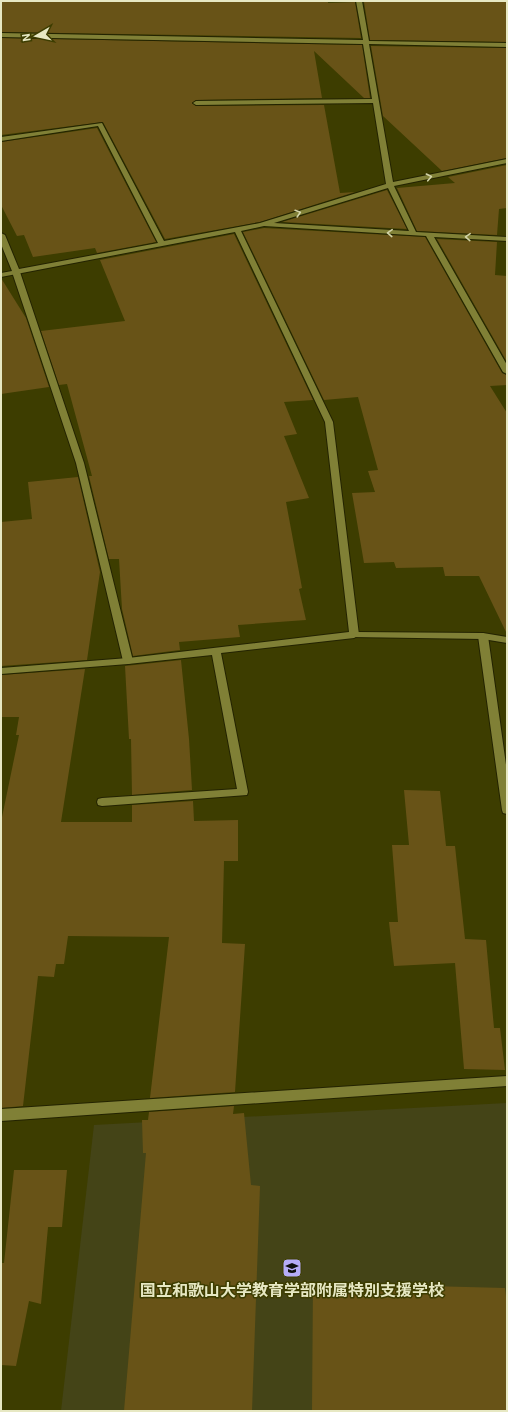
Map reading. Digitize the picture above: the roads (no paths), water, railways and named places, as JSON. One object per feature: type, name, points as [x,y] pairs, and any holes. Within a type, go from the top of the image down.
[{"type":"street","points":[[359,1],[390,185],[414,234]]},
{"type":"street","points":[[1,35],[507,45]]},
{"type":"street","points":[[196,103],[376,101]]},
{"type":"street","points":[[1,139],[100,124],[162,244]]},
{"type":"street","points":[[1,275],[261,225],[390,185],[507,161]]},
{"type":"street","points":[[261,225],[507,239]]},
{"type":"street","points":[[237,230],[329,422],[354,635]]},
{"type":"street","points":[[1,235],[16,272],[80,463],[128,661]]},
{"type":"street","points":[[429,235],[507,372]]},
{"type":"street","points":[[1,671],[128,661],[354,635],[483,636],[507,640]]},
{"type":"street","points":[[483,636],[507,810]]},
{"type":"street","points":[[102,802],[243,792],[216,651]]},
{"type":"street","points":[[1,1115],[507,1081]]},
{"type":"place","name":"国立和歌山大学教育学部附属特別支援学校","points":[[292,1268]]}]
